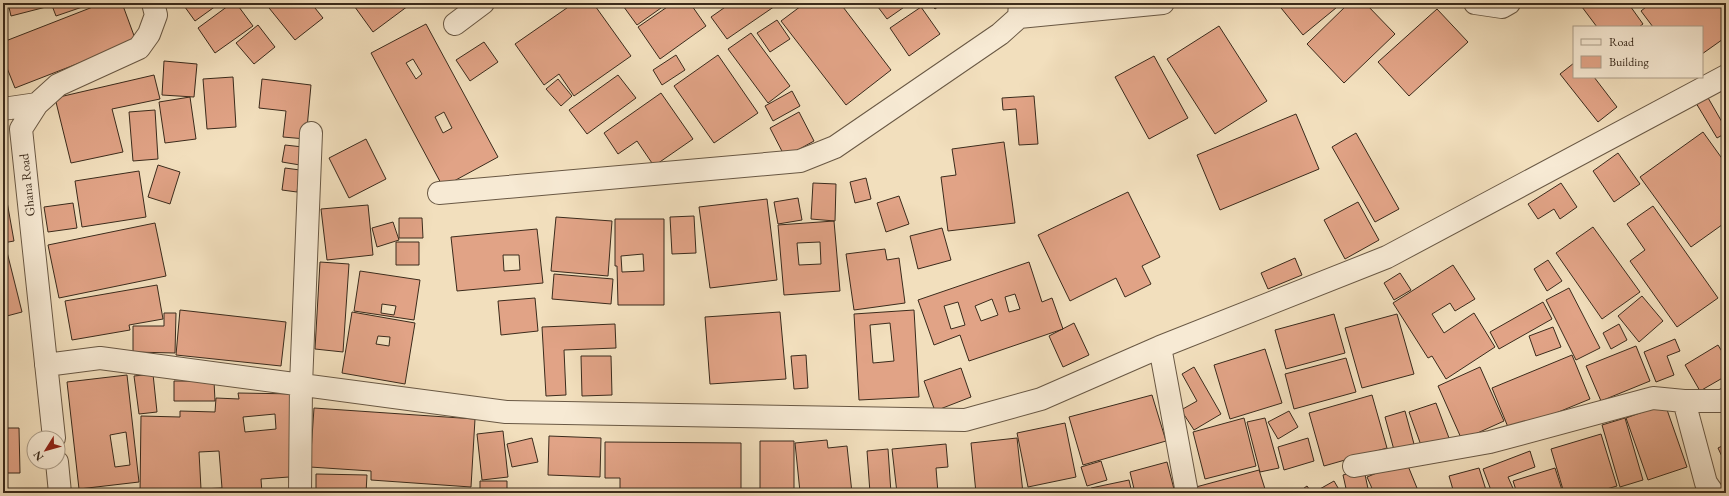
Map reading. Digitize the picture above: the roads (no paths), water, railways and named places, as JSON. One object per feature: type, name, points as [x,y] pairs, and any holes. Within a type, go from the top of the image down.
[{"type":"street","name":"Ghana Road","points":[[53,430],[21,129],[37,104],[58,85],[139,48],[149,34],[156,15],[152,3]]},
{"type":"street","points":[[455,24],[483,3]]},
{"type":"street","points":[[439,193],[800,161],[835,147],[1000,34],[1019,10],[1163,3]]},
{"type":"street","points":[[1475,3],[1502,8],[1509,3]]},
{"type":"street","points":[[46,365],[100,358],[506,412],[965,420],[1041,399],[1160,347],[1387,258],[1726,76]]},
{"type":"street","points":[[3,109],[37,104]]},
{"type":"street","points":[[300,488],[301,385],[311,133]]},
{"type":"street","points":[[1160,347],[1187,493]]},
{"type":"street","points":[[1354,466],[1490,442],[1653,398],[1684,401],[1722,401],[1726,399]]},
{"type":"street","points":[[1684,401],[1706,482],[1713,493]]},
{"type":"waterway","points":[[417,493],[428,493]]}]
